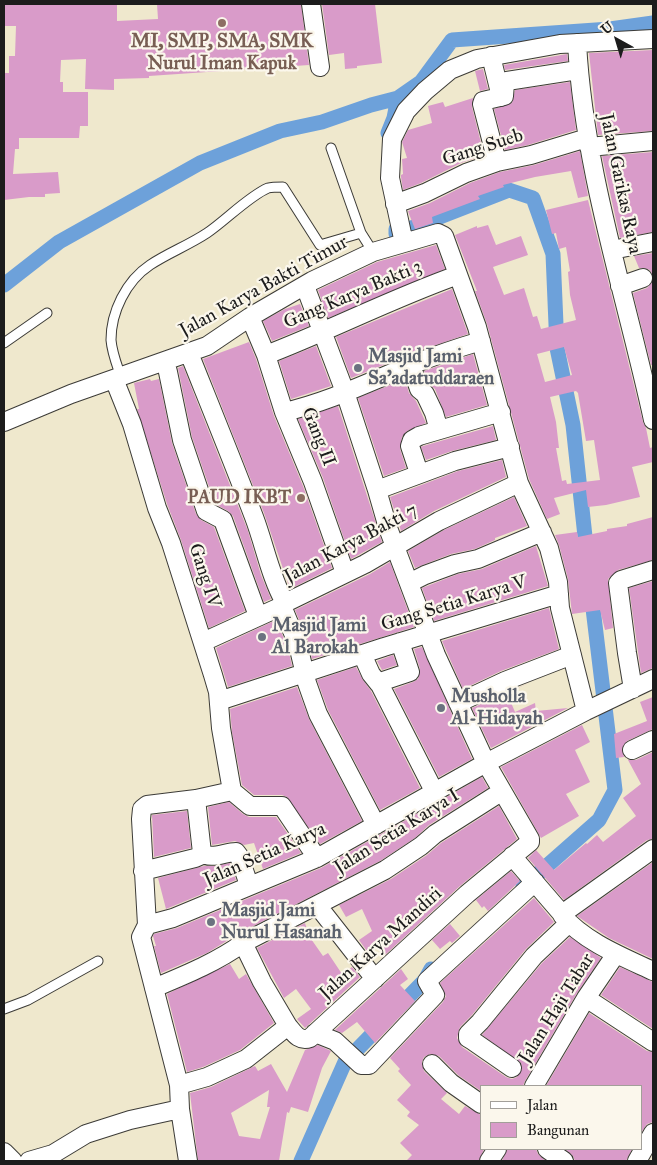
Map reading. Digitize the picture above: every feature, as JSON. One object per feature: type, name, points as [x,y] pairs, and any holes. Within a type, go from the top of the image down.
[{"type":"street","points":[[312,4],[320,67]]},
{"type":"street","points":[[402,234],[390,178],[392,139],[406,112],[425,91],[450,70],[477,59],[560,44],[653,39]]},
{"type":"street","name":"Jalan Garikas Raya","points":[[577,43],[578,70],[588,143],[620,286],[636,339],[653,420]]},
{"type":"street","points":[[491,56],[501,97]]},
{"type":"street","points":[[497,162],[482,104],[485,99],[505,95],[505,84],[507,81],[578,70]]},
{"type":"street","name":"Gang Sueb","points":[[395,204],[425,193],[466,173],[497,162],[588,143],[653,141]]},
{"type":"street","name":"Jalan Karya Bakti Timur","points":[[4,422],[71,394],[207,346],[304,286],[373,252],[402,234],[440,233],[444,236],[481,341],[519,483],[549,548],[558,582],[560,608],[588,711]]},
{"type":"street","points":[[612,250],[653,242]]},
{"type":"street","name":"Gang Karya Bakti 3","points":[[266,355],[458,275]]},
{"type":"street","points":[[620,286],[644,278]]},
{"type":"street","name":"Jalan Karya Mandiri","points":[[304,286],[345,392],[377,490],[383,516],[428,634],[486,764],[530,839],[527,844],[526,872],[461,900],[315,1033]]},
{"type":"street","name":"Gang II","points":[[250,318],[266,355],[284,412],[313,482],[345,573]]},
{"type":"street","points":[[284,412],[313,404],[410,365],[481,341]]},
{"type":"street","points":[[189,353],[254,518],[298,645],[307,683],[318,714],[376,826]]},
{"type":"street","points":[[164,361],[182,440],[206,511],[223,520],[258,616]]},
{"type":"street","points":[[410,365],[419,388],[425,394],[434,413],[439,430]]},
{"type":"street","name":"Gang IV","points":[[118,378],[157,508],[171,543],[218,692],[221,728],[232,791]]},
{"type":"street","points":[[419,473],[410,446],[411,441],[415,438],[501,412]]},
{"type":"street","points":[[377,490],[455,460],[510,447]]},
{"type":"street","name":"Jalan Karya Bakti 7","points":[[203,642],[345,573],[395,547],[439,520],[519,483]]},
{"type":"street","points":[[410,586],[413,581],[425,575],[455,564],[478,559],[542,532]]},
{"type":"street","points":[[633,689],[618,583],[621,580],[653,570]]},
{"type":"street","name":"Gang Setia Karya V","points":[[219,701],[400,642],[559,594]]},
{"type":"street","points":[[379,684],[410,672],[400,642]]},
{"type":"street","points":[[362,654],[435,793]]},
{"type":"street","points":[[458,703],[498,684],[572,654]]},
{"type":"street","name":"Jalan Setia Karya","points":[[147,925],[173,918],[317,858],[486,764],[653,679]]},
{"type":"street","points":[[632,750],[653,740]]},
{"type":"street","points":[[188,1161],[180,1110],[179,1085],[141,937],[147,925],[143,872],[142,809],[146,805],[196,799],[232,791],[250,806],[284,807],[317,858]]},
{"type":"street","name":"Jalan Setia Karya I","points":[[154,988],[184,976],[233,950],[243,942],[385,870],[421,846],[435,834],[501,792]]},
{"type":"street","points":[[196,799],[204,854]]},
{"type":"street","points":[[512,1068],[468,1038],[468,1034],[565,919],[653,849]]},
{"type":"street","points":[[143,872],[204,854],[211,856],[236,852],[249,886]]},
{"type":"street","points":[[243,942],[262,982],[288,1026],[297,1037],[302,1039],[310,1038],[315,1033],[335,1041],[361,1065],[369,1066],[435,995],[427,981],[526,872],[565,919],[616,954],[653,971]]},
{"type":"street","points":[[317,905],[375,979]]},
{"type":"street","name":"Jalan Haji Tabar","points":[[535,1085],[586,998],[616,954]]},
{"type":"street","points":[[586,998],[653,1042]]},
{"type":"street","points":[[179,1085],[206,1077],[246,1060],[288,1026]]},
{"type":"street","points":[[432,1064],[451,1083],[480,1103]]},
{"type":"street","points":[[29,1161],[53,1154],[86,1134],[130,1120],[180,1110]]},
{"type":"street","points":[[637,1161],[653,1133]]},
{"type":"street","points":[[489,1161],[496,1150]]},
{"type":"street","points":[[548,1150],[564,1161]]},
{"type":"street","points":[[4,1152],[13,1161]]},
{"type":"lane","points":[[331,148],[361,233],[373,252]]},
{"type":"lane","points":[[118,378],[111,340],[114,321],[127,288],[148,266],[205,234],[269,188],[283,187],[320,245],[361,233]]},
{"type":"lane","points":[[4,343],[47,312]]},
{"type":"lane","points":[[4,1009],[28,1000],[98,960]]},
{"type":"building","points":[[5,4],[117,4],[117,21],[158,19],[157,4],[301,4],[309,65],[149,76],[149,78],[114,79],[114,90],[85,89],[86,59],[61,60],[60,82],[63,82],[63,92],[88,92],[88,126],[80,126],[79,138],[19,138],[19,149],[15,149],[13,174],[58,172],[60,193],[45,194],[45,197],[4,200],[4,73],[9,73],[9,56],[15,56],[16,26],[5,26]]},
{"type":"building","points":[[322,4],[375,4],[382,63],[345,69],[344,53],[329,55]]},
{"type":"building","points":[[653,50],[653,131],[598,135],[589,53]]},
{"type":"building","points":[[567,54],[568,61],[505,70],[504,65]]},
{"type":"building","points":[[483,69],[488,89],[480,91],[475,71]]},
{"type":"building","points":[[570,82],[576,130],[505,150],[494,109],[512,103],[515,90]]},
{"type":"building","points":[[473,98],[472,107],[484,155],[461,163],[403,190],[401,177],[403,174],[402,159],[407,158],[402,142],[408,130],[432,123],[428,106],[443,102],[445,107]]},
{"type":"building","points":[[580,151],[588,196],[578,198],[571,171],[535,177],[503,185],[504,187],[478,196],[480,199],[432,217],[433,223],[415,229],[408,211],[430,203],[470,183],[500,172],[534,165]]},
{"type":"building","points":[[653,152],[653,232],[620,238],[602,156]]},
{"type":"building","points":[[588,200],[643,422],[650,448],[653,447],[653,462],[632,467],[640,497],[588,507],[586,490],[554,498],[560,514],[547,519],[529,479],[487,324],[475,291],[477,291],[455,235],[477,226],[477,228],[488,225],[496,245],[521,236],[528,255],[493,267],[504,295],[524,288],[533,317],[537,316],[541,329],[576,320],[570,295],[568,272],[570,271],[566,247],[559,249],[556,233],[552,234],[546,210]],"holes":[[[564,347],[572,375],[545,382],[537,354]],[[576,391],[578,393],[586,441],[594,440],[600,480],[567,484],[566,480],[562,481],[556,448],[559,448],[556,422],[550,397]]]},
{"type":"building","points":[[436,245],[445,269],[328,318],[318,290],[377,262]]},
{"type":"building","points":[[653,253],[653,277],[650,270],[639,268],[634,256]]},
{"type":"building","points":[[653,281],[653,365],[651,365],[633,293],[647,288]]},
{"type":"building","points":[[452,289],[468,334],[351,378],[336,337]]},
{"type":"building","points":[[300,304],[309,326],[272,341],[263,321],[285,309]]},
{"type":"building","points":[[249,342],[274,416],[303,486],[332,568],[290,589],[264,513],[203,359]]},
{"type":"building","points":[[316,346],[331,386],[291,399],[279,361]]},
{"type":"building","points":[[473,354],[487,405],[446,417],[435,389],[428,383],[424,371]]},
{"type":"building","points":[[183,366],[248,531],[261,575],[271,599],[264,602],[233,516],[215,504],[192,437],[178,368]]},
{"type":"building","points":[[150,379],[151,381],[159,379],[172,443],[196,514],[201,520],[214,527],[245,611],[209,628],[137,409],[139,409],[134,383]]},
{"type":"building","points":[[405,379],[409,393],[416,401],[426,423],[407,431],[402,437],[400,449],[406,468],[384,476],[358,398]]},
{"type":"building","points":[[338,406],[382,542],[351,559],[323,478],[298,419]]},
{"type":"building","points":[[493,426],[496,440],[452,451],[426,460],[421,447]]},
{"type":"building","points":[[502,460],[506,477],[434,511],[401,531],[390,497],[458,471]]},
{"type":"building","points":[[514,497],[527,526],[495,538],[495,540],[475,549],[451,554],[415,568],[408,551],[444,530]]},
{"type":"building","points":[[653,517],[653,560],[618,570],[608,579],[613,628],[605,630],[600,610],[572,614],[568,579],[555,535],[577,532],[578,537],[627,526],[627,524]]},
{"type":"building","points":[[536,546],[548,586],[434,621],[422,588],[458,574],[482,569]]},
{"type":"building","points":[[390,562],[414,627],[312,659],[308,641],[295,610],[370,574]]},
{"type":"building","points":[[653,581],[653,668],[641,673],[629,588]]},
{"type":"building","points":[[549,608],[559,649],[501,671],[463,689],[442,641]]},
{"type":"building","points":[[276,620],[288,648],[292,666],[228,687],[216,648]]},
{"type":"building","points":[[422,647],[472,759],[439,777],[394,689],[418,679],[420,669],[414,649]]},
{"type":"building","points":[[393,655],[397,665],[382,670],[377,661]]},
{"type":"building","points":[[356,667],[371,691],[420,788],[380,810],[328,710],[317,680]]},
{"type":"building","points":[[531,682],[507,693],[515,712],[535,703],[536,711],[568,708],[491,748],[472,708]]},
{"type":"building","points":[[297,687],[309,719],[362,821],[320,844],[287,797],[282,795],[254,795],[242,785],[232,732],[230,709]]},
{"type":"building","points":[[653,697],[653,729],[627,741],[622,749],[624,757],[616,758],[614,734],[647,721],[640,702]]},
{"type":"building","points":[[582,725],[590,742],[575,750],[590,782],[566,794],[579,816],[541,838],[501,767]]},
{"type":"building","points":[[653,752],[653,839],[647,840],[564,900],[528,858],[536,850],[554,870],[597,835],[603,842],[636,816],[623,798],[641,784],[628,760],[636,760]]},
{"type":"building","points":[[482,777],[488,788],[429,825],[415,838],[380,861],[238,934],[207,953],[161,973],[154,946],[156,946],[154,934],[177,928],[321,868]]},
{"type":"building","points":[[229,802],[249,817],[276,817],[301,853],[263,869],[254,843],[244,845],[235,841],[212,845],[208,807]]},
{"type":"building","points":[[499,806],[517,839],[460,886],[385,955],[378,947],[369,954],[359,940],[372,931],[362,909],[346,917],[339,905],[391,879],[427,855],[441,843]]},
{"type":"building","points":[[187,811],[191,848],[154,857],[152,815]]},
{"type":"building","points":[[653,862],[653,959],[609,938],[577,916]]},
{"type":"building","points":[[230,863],[236,880],[166,909],[158,878],[204,866]]},
{"type":"building","points":[[511,871],[520,881],[488,911],[484,906],[482,908],[476,900]]},
{"type":"building","points":[[534,898],[554,922],[526,949],[460,1027],[457,1038],[462,1047],[506,1077],[512,1079],[517,1077],[522,1069],[521,1063],[482,1035],[542,963],[570,937],[601,958],[577,993],[523,1085],[480,1085],[480,1090],[458,1075],[439,1056],[430,1054],[424,1057],[422,1062],[424,1071],[447,1093],[441,1099],[459,1114],[465,1106],[480,1114],[480,1150],[484,1150],[479,1161],[406,1161],[412,1155],[400,1143],[419,1125],[407,1116],[410,1112],[397,1100],[411,1085],[398,1071],[400,1069],[390,1058],[443,1002],[446,996],[440,983]]},
{"type":"building","points":[[305,923],[309,936],[323,956],[328,953],[342,974],[352,967],[360,977],[305,1028],[297,1019],[311,1009],[296,989],[284,998],[257,948]]},
{"type":"building","points":[[450,924],[460,936],[452,943],[450,941],[440,949],[432,940]]},
{"type":"building","points":[[230,964],[239,979],[246,974],[274,1023],[240,1050],[203,1067],[187,1072],[167,994]]},
{"type":"building","points":[[620,967],[653,982],[653,1029],[601,995]]},
{"type":"building","points":[[401,969],[408,979],[400,985],[415,1001],[375,1043],[357,1022],[342,1033],[335,1030]]},
{"type":"building","points":[[589,1013],[647,1051],[653,1052],[653,1122],[647,1124],[642,1132],[642,1085],[547,1085]]},
{"type":"building","points":[[318,1045],[331,1051],[322,1068],[308,1112],[291,1107],[289,1113],[287,1112],[279,1161],[198,1161],[190,1093],[211,1087],[255,1066],[258,1071],[271,1064],[287,1092],[305,1050]],"holes":[[[269,1090],[267,1107],[270,1107],[260,1139],[239,1136],[231,1113]]]},
{"type":"building","points":[[507,1150],[536,1150],[546,1161],[502,1161]]},
{"type":"building","points":[[566,1150],[632,1150],[626,1161],[575,1161],[573,1156]]},
{"type":"waterway","points":[[4,285],[59,242],[200,163],[280,131],[322,122],[398,98],[421,82],[452,40],[610,29],[653,23]]},
{"type":"waterway","points":[[388,133],[394,118],[398,98]]},
{"type":"waterway","points":[[396,229],[396,234],[509,190],[533,198],[553,254],[557,348],[573,425],[587,555]]},
{"type":"waterway","points":[[523,887],[599,820],[615,790],[591,592]]},
{"type":"waterway","points":[[301,1161],[345,1062],[425,980],[431,969]]},
{"type":"place","name":"MI, SMP, SMA, SMK Nurul Iman Kapuk","points":[[222,23]]},
{"type":"place","name":"Masjid Jami Sa'adatuddaraen","points":[[358,368]]},
{"type":"place","name":"PAUD IKBT","points":[[301,498]]},
{"type":"place","name":"Masjid Jami Al Barokah","points":[[262,637]]},
{"type":"place","name":"Musholla Al-Hidayah","points":[[441,708]]},
{"type":"place","name":"Masjid Jami Nurul Hasanah","points":[[211,922]]}]
